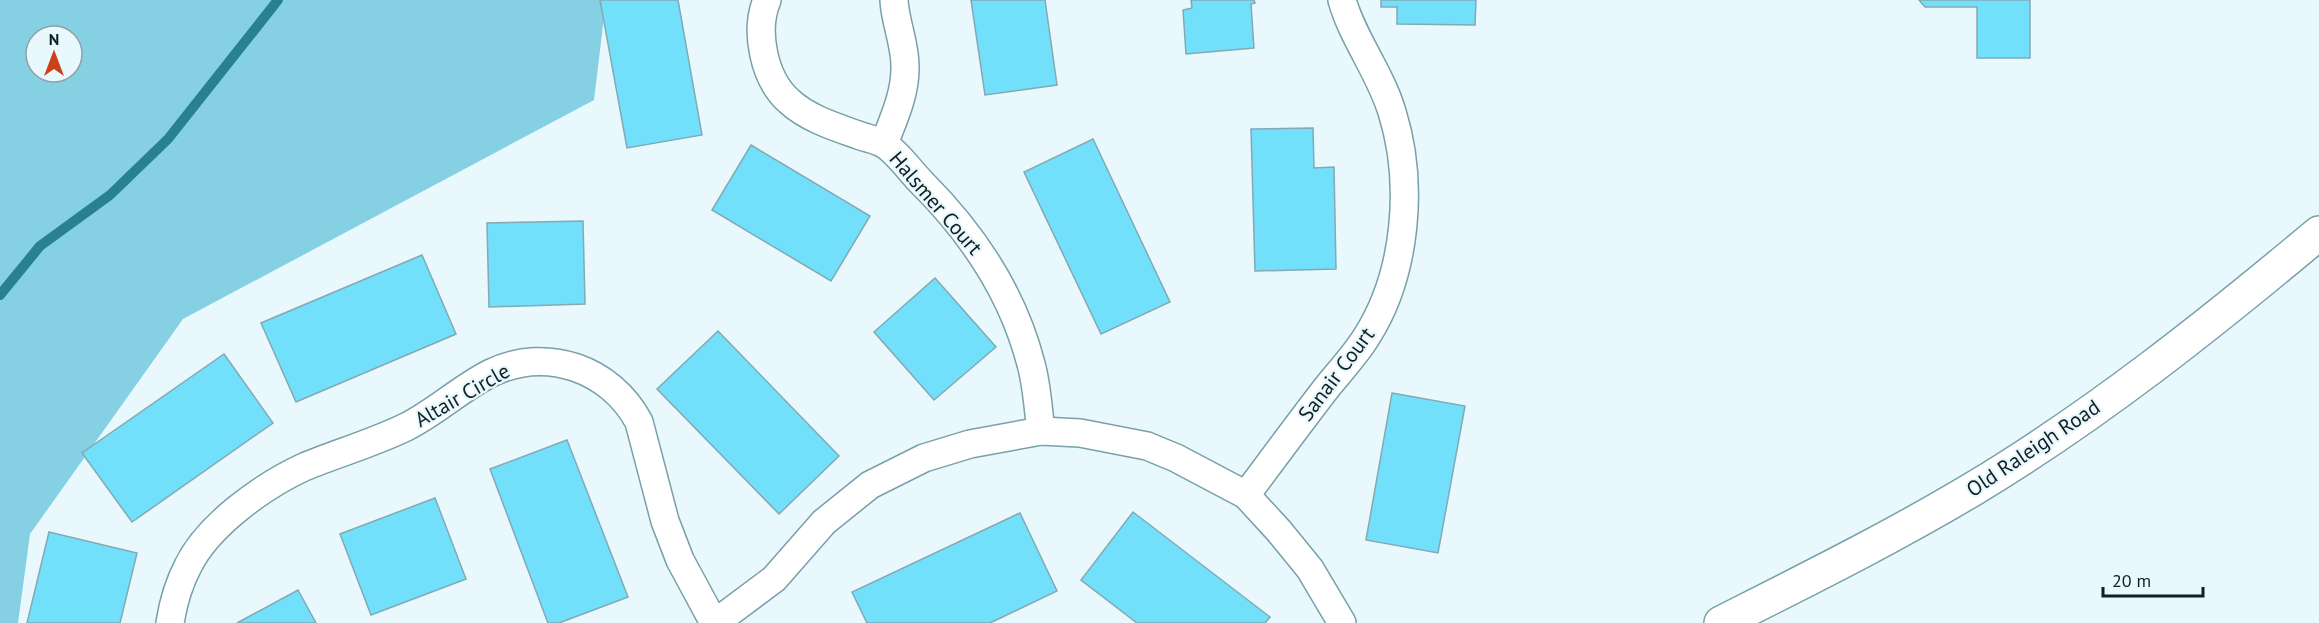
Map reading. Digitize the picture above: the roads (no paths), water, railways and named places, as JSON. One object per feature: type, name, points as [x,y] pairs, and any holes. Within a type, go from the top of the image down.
[{"type":"main road","name":"Old Raleigh Road","points":[[1721,623],[1867,548],[2002,471],[2168,355],[2319,233]]},
{"type":"street","name":"Halsmer Court","points":[[767,0],[764,8],[762,36],[765,59],[774,81],[789,101],[809,115],[884,144],[958,222],[983,255],[1005,293],[1019,325],[1032,366],[1041,431]]},
{"type":"street","name":"Halsmer Court","points":[[884,144],[901,97],[905,69],[903,48],[894,14],[894,0]]},
{"type":"street","name":"Sanair Court","points":[[1246,495],[1367,337],[1386,296],[1400,243],[1405,211],[1400,142],[1392,110],[1378,77],[1347,18],[1342,0]]},
{"type":"street","name":"Altair Circle","points":[[170,623],[178,590],[188,566],[204,542],[244,505],[270,486],[304,468],[408,426],[490,374],[515,364],[541,361],[570,366],[596,376],[616,390],[632,409],[639,422],[665,520],[680,560],[714,623]]},
{"type":"street","points":[[714,623],[774,579],[824,522],[870,485],[924,458],[970,444],[1041,431],[1080,433],[1147,446],[1176,458],[1246,495],[1310,569],[1342,623]]},
{"type":"waterway","points":[[0,295],[40,246],[110,195],[168,139],[278,0]]}]
